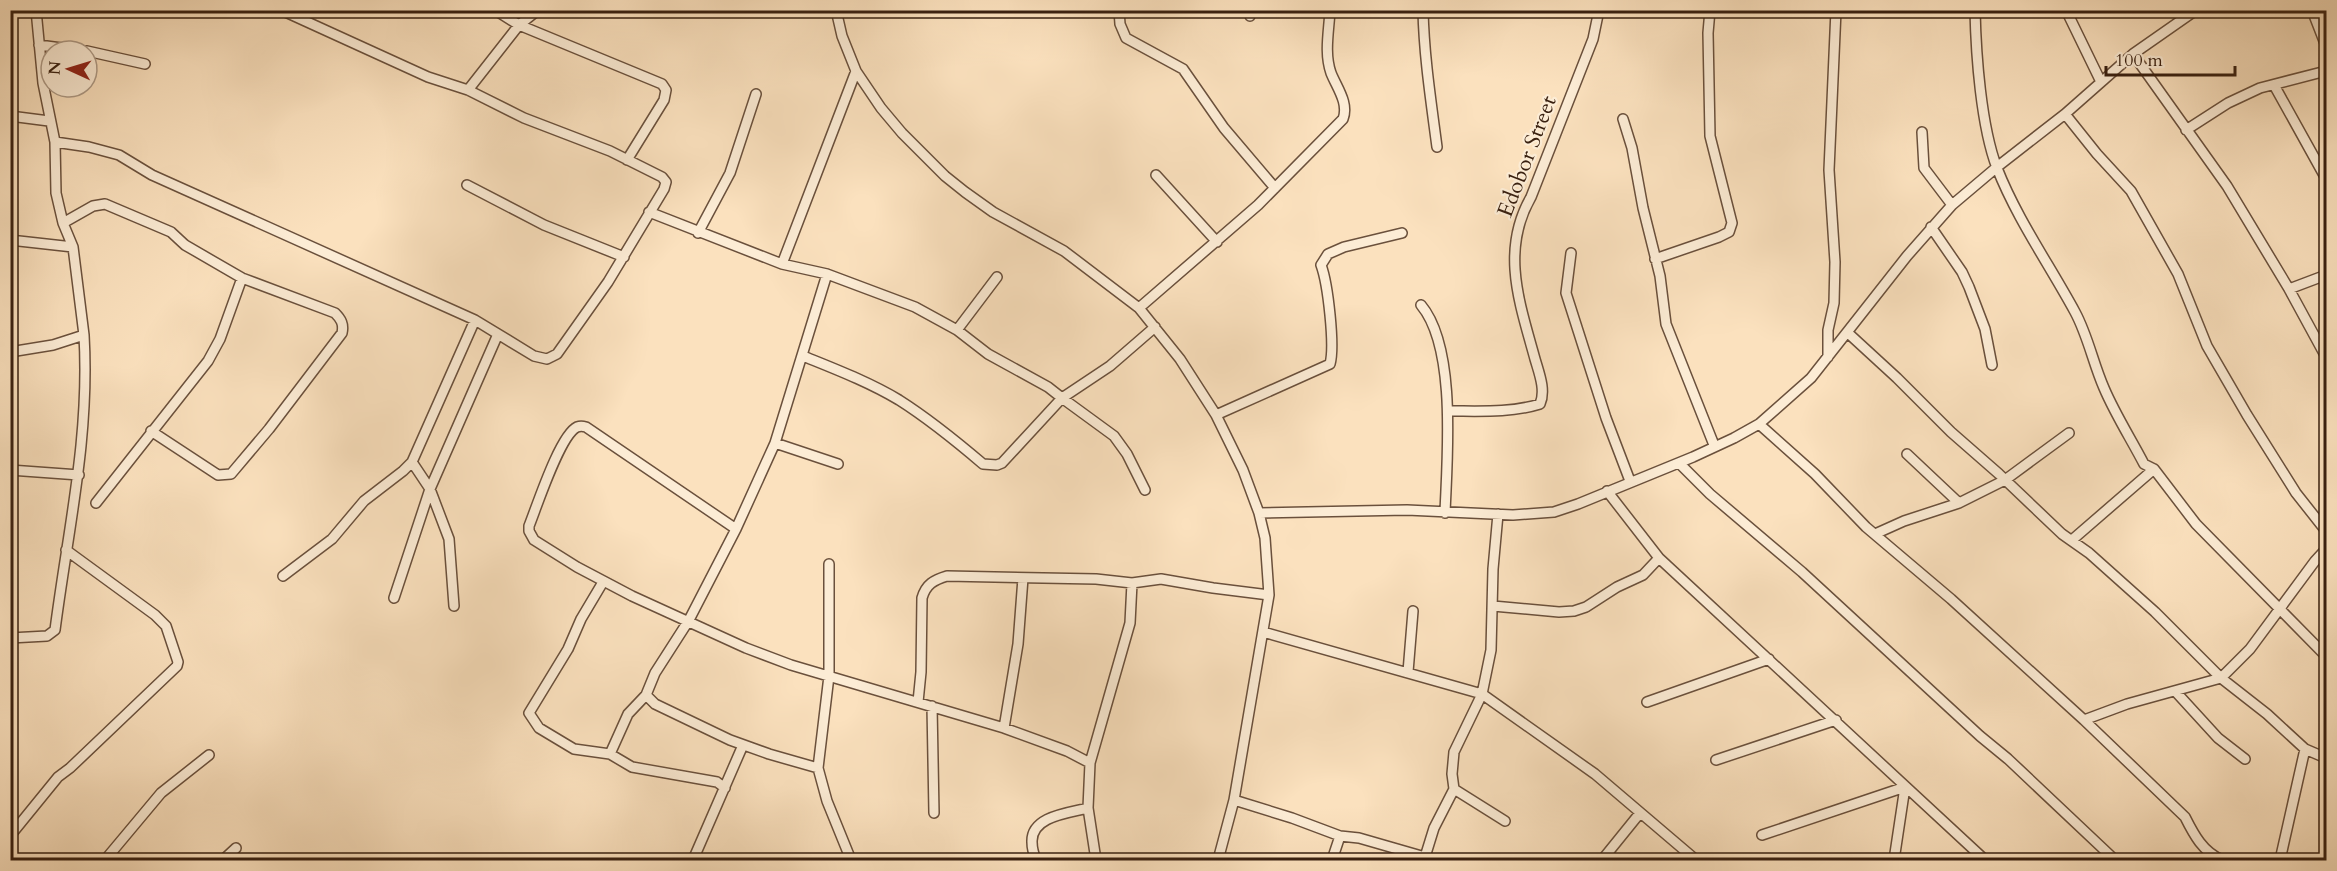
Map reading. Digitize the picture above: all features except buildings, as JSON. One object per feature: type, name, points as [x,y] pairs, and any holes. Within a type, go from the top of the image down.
[{"type":"street","points":[[36,10],[39,45]]},
{"type":"street","points":[[55,142],[89,147],[119,155],[152,176],[476,320],[534,356],[551,357],[566,342],[624,257],[666,182],[662,177],[627,160],[524,117],[468,90],[428,77],[281,10]]},
{"type":"street","points":[[495,10],[519,25],[662,84],[666,90],[663,100],[627,160]]},
{"type":"street","points":[[468,90],[519,25],[538,10]]},
{"type":"street","points":[[836,10],[842,36],[856,71],[897,128],[945,176],[993,212],[1064,251],[1139,308],[1180,359],[1216,415],[1243,470],[1259,513],[1265,538],[1269,595],[1234,800],[1218,861]]},
{"type":"street","points":[[1119,10],[1120,24],[1126,38],[1183,69],[1224,128],[1275,188]]},
{"type":"street","points":[[1139,308],[1218,242],[1337,126],[1345,112],[1344,104],[1330,71],[1328,55],[1330,10]]},
{"type":"street","points":[[1423,10],[1426,64],[1437,147]]},
{"type":"street","name":"Edobor Street","points":[[1449,411],[1490,411],[1532,407],[1540,404],[1543,398],[1540,377],[1518,297],[1514,267],[1515,238],[1520,216],[1531,197],[1593,39],[1599,10]]},
{"type":"street","points":[[1655,259],[1719,237],[1729,232],[1732,223],[1710,136],[1708,33],[1710,10]]},
{"type":"street","points":[[1828,357],[1828,330],[1834,303],[1835,262],[1829,171],[1836,10]]},
{"type":"street","points":[[1974,10],[1975,42],[1983,102],[1990,145],[1997,167],[2015,208],[2076,313],[2104,387],[2144,464],[2154,469],[2196,524],[2326,656]]},
{"type":"street","points":[[2066,10],[2101,82]]},
{"type":"street","points":[[1259,513],[1407,510],[1513,516],[1554,512],[1679,463],[1759,424],[1811,378],[1931,227],[1952,205],[2065,114],[2133,54],[2196,10]]},
{"type":"street","points":[[2312,10],[2326,46]]},
{"type":"street","points":[[99,54],[145,64]]},
{"type":"street","points":[[2133,54],[2227,186],[2289,289],[2326,357]]},
{"type":"street","points":[[782,264],[856,71]]},
{"type":"street","points":[[2186,130],[2228,103],[2260,88],[2326,71]]},
{"type":"street","points":[[2274,85],[2324,175]]},
{"type":"street","points":[[698,233],[730,173],[756,94]]},
{"type":"street","points":[[10,638],[47,636],[55,630],[79,475],[85,419],[84,335],[73,247],[63,224],[56,193],[55,142],[46,99]]},
{"type":"street","points":[[2065,114],[2131,191],[2178,274],[2207,346],[2296,493],[2326,531]]},
{"type":"street","points":[[10,116],[49,121]]},
{"type":"street","points":[[1623,119],[1632,148],[1643,208],[1660,276],[1666,324],[1714,446]]},
{"type":"street","points":[[1922,132],[1923,168],[1952,205]]},
{"type":"street","points":[[1156,175],[1218,242]]},
{"type":"street","points":[[467,185],[544,225],[624,257]]},
{"type":"street","points":[[63,224],[93,206],[105,204],[171,232],[185,244],[242,278],[335,313],[341,319],[342,333],[269,429],[231,474],[218,475],[151,431]]},
{"type":"street","points":[[649,213],[782,264],[826,274],[915,307],[957,330],[988,354],[1048,387],[1114,436],[1127,454],[1145,490]]},
{"type":"street","points":[[1931,227],[1962,272],[1969,287],[1985,329],[1992,365]]},
{"type":"street","points":[[1216,415],[1330,364],[1333,341],[1326,278],[1321,266],[1328,254],[1344,247],[1402,233]]},
{"type":"street","points":[[10,240],[73,247]]},
{"type":"street","points":[[1571,253],[1566,293],[1606,418],[1630,481]]},
{"type":"street","points":[[610,754],[628,714],[646,695],[655,673],[689,620],[736,529],[775,443],[826,274]]},
{"type":"street","points":[[2289,289],[2326,275]]},
{"type":"street","points":[[957,330],[998,277]]},
{"type":"street","points":[[96,503],[208,361],[220,339],[242,278]]},
{"type":"street","points":[[1421,305],[1430,316],[1435,330],[1449,411],[1445,513]]},
{"type":"street","points":[[283,576],[332,539],[363,501],[412,462],[476,320]]},
{"type":"street","points":[[802,356],[861,380],[897,399],[941,429],[984,464],[990,466],[1002,463],[1062,398],[1110,366],[1155,327]]},
{"type":"street","points":[[1848,333],[2062,534],[2147,604],[2222,678],[2305,748],[2326,758]]},
{"type":"street","points":[[394,598],[430,489],[498,334]]},
{"type":"street","points":[[10,352],[53,345],[84,335]]},
{"type":"street","points":[[1759,424],[1815,474],[1875,534],[1951,599],[2084,720],[2185,817],[2202,845],[2211,855],[2222,861]]},
{"type":"street","points":[[736,529],[586,427],[576,428],[562,446],[529,526],[534,540],[603,582],[746,648],[791,665],[1004,728],[1067,751],[1090,763]]},
{"type":"street","points":[[1875,534],[1904,521],[1959,503],[2005,480],[2068,433]]},
{"type":"street","points":[[775,443],[838,464]]},
{"type":"street","points":[[1906,454],[1959,503]]},
{"type":"street","points":[[412,462],[430,489],[449,539],[454,606]]},
{"type":"street","points":[[1679,463],[1710,494],[1802,572],[2008,759],[2115,861]]},
{"type":"street","points":[[2072,540],[2154,469]]},
{"type":"street","points":[[10,470],[79,475]]},
{"type":"street","points":[[1606,491],[1659,558],[1986,861]]},
{"type":"street","points":[[1234,800],[1340,836],[1359,838],[1426,859],[1434,828],[1454,789],[1452,774],[1454,752],[1482,694],[1491,650],[1493,569],[1498,514]]},
{"type":"street","points":[[10,836],[58,777],[145,698],[177,666],[178,662],[166,626],[155,615],[66,549]]},
{"type":"street","points":[[2084,720],[2127,704],[2222,678],[2250,649],[2326,549]]},
{"type":"street","points":[[1493,606],[1559,612],[1574,611],[1586,607],[1617,587],[1644,575],[1659,558]]},
{"type":"street","points":[[829,564],[829,676],[818,768],[827,801],[851,861]]},
{"type":"street","points":[[918,702],[921,672],[922,598],[929,584],[947,576],[1096,579],[1132,583],[1161,579],[1269,595]]},
{"type":"street","points":[[1004,728],[1018,644],[1023,578]]},
{"type":"street","points":[[603,582],[581,619],[568,649],[529,713],[538,728],[574,748],[610,754],[632,767],[717,782],[724,788]]},
{"type":"street","points":[[1096,861],[1088,808],[1090,763],[1131,623],[1132,583]]},
{"type":"street","points":[[1408,672],[1413,611]]},
{"type":"street","points":[[1263,632],[1482,694],[1595,774],[1696,861]]},
{"type":"street","points":[[1647,702],[1769,659]]},
{"type":"street","points":[[2175,691],[2218,738],[2245,759]]},
{"type":"street","points":[[646,695],[655,704],[743,745],[818,768]]},
{"type":"street","points":[[932,706],[934,813]]},
{"type":"street","points":[[1716,760],[1836,720]]},
{"type":"street","points":[[693,861],[743,745]]},
{"type":"street","points":[[2280,861],[2305,748]]},
{"type":"street","points":[[105,861],[161,793],[210,754]]},
{"type":"street","points":[[1762,835],[1905,787]]},
{"type":"street","points":[[1894,861],[1905,787]]},
{"type":"street","points":[[1454,789],[1505,821]]},
{"type":"street","points":[[1036,861],[1032,842],[1033,831],[1039,823],[1088,808]]},
{"type":"street","points":[[1602,861],[1640,813]]},
{"type":"street","points":[[1332,861],[1340,836]]},
{"type":"street","points":[[223,861],[236,848]]}]
